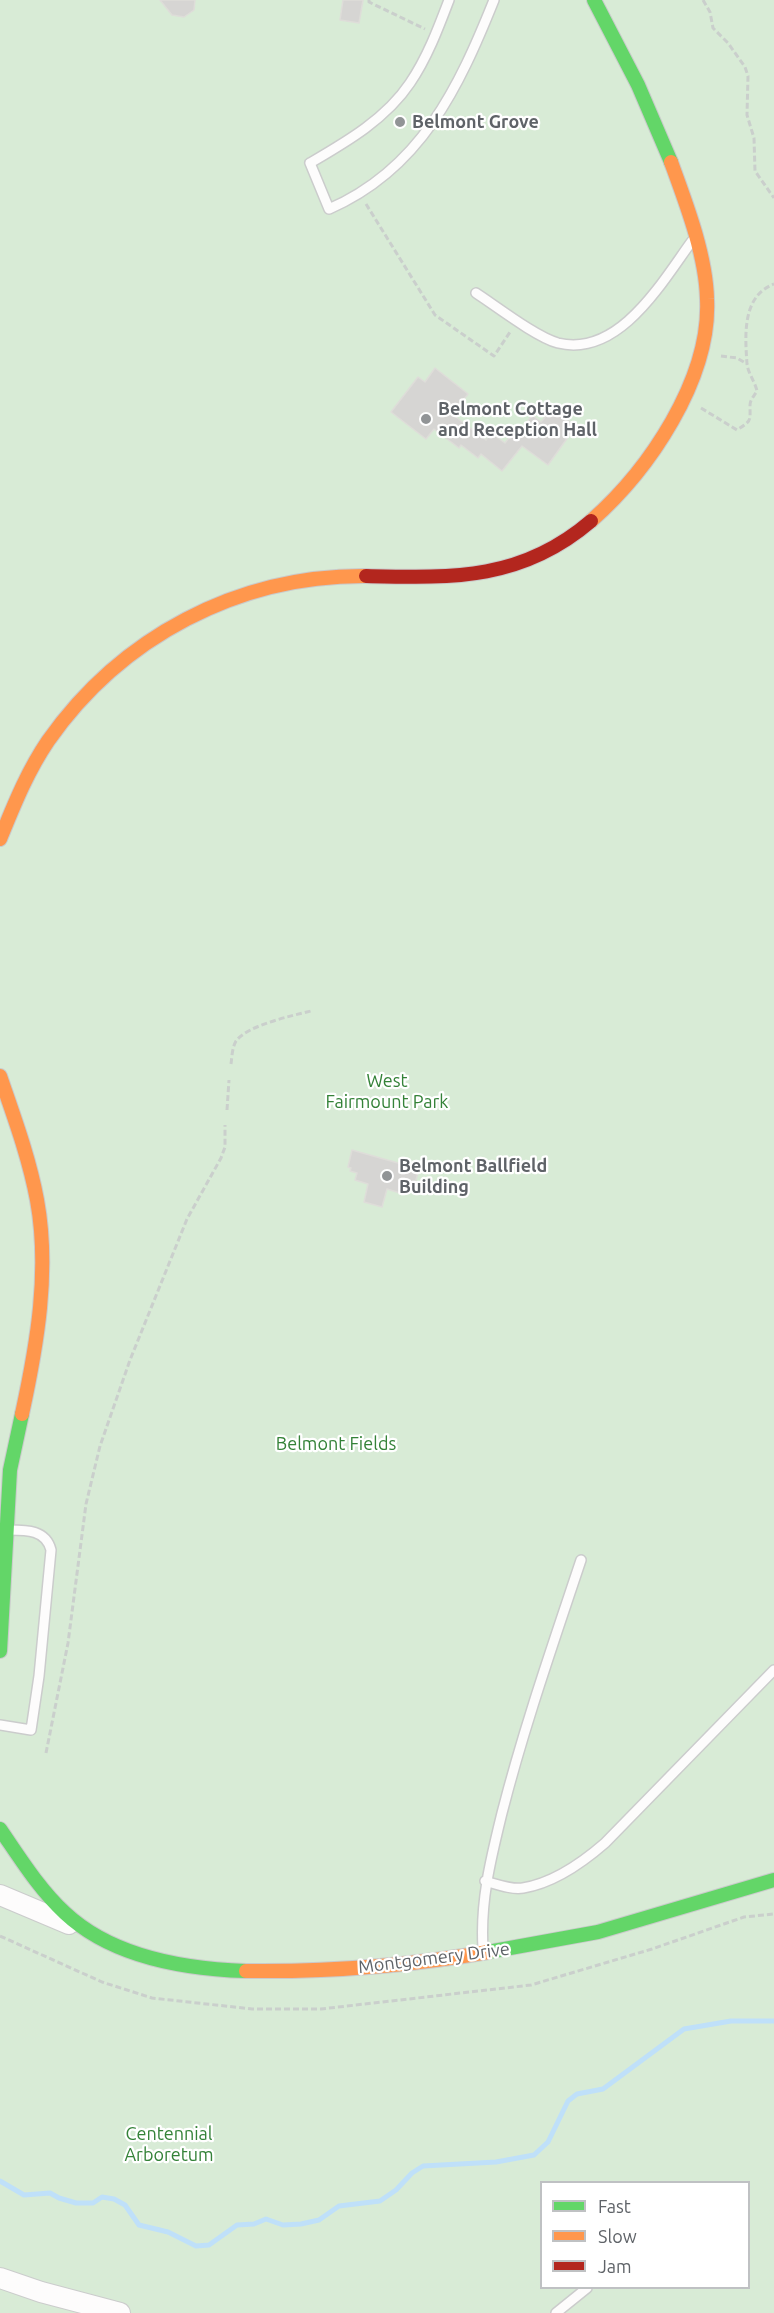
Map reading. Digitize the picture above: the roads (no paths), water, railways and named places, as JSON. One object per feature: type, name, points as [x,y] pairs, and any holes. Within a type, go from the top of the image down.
[{"type":"street","points":[[0,839],[24,782],[55,732],[96,685],[152,640],[192,616],[254,591],[279,585],[307,579],[350,575],[459,578],[504,568],[541,554],[579,532],[612,501],[658,442],[685,398],[702,351],[708,302],[695,237],[680,184],[662,136],[640,85],[594,0]]},
{"type":"street","points":[[0,1076],[22,1139],[37,1202],[42,1250],[35,1353],[5,1475],[7,1530],[0,1650]]},
{"type":"street","name":"Montgomery Drive","points":[[0,1829],[56,1904],[91,1933]]},
{"type":"street","name":"Montgomery Drive","points":[[0,1895],[130,1952],[175,1964],[241,1971],[348,1969],[483,1953],[607,1930],[729,1891],[774,1880]]},
{"type":"street","points":[[0,2278],[41,2292],[120,2313]]},
{"type":"lane","points":[[449,0],[436,34],[409,84],[383,113],[354,137],[310,163],[329,209],[359,193],[401,162],[423,138],[451,97],[494,0]]},
{"type":"lane","points":[[476,293],[557,343],[581,345],[614,334],[644,305],[695,237]]},
{"type":"lane","points":[[0,1725],[31,1730],[44,1633],[51,1550],[49,1541],[43,1536],[23,1530],[7,1530]]},
{"type":"lane","points":[[483,1953],[485,1881],[516,1757],[581,1560]]},
{"type":"lane","points":[[485,1881],[521,1888],[549,1879],[581,1864],[774,1670]]},
{"type":"lane","points":[[556,2313],[586,2289]]},
{"type":"waterway","points":[[0,2181],[24,2195],[50,2193],[76,2203],[93,2203],[102,2197],[114,2199],[125,2205],[139,2225],[168,2232],[196,2246],[209,2245],[237,2225],[254,2224],[266,2219],[283,2225],[301,2224],[319,2220],[339,2206],[380,2201],[423,2166],[496,2162],[534,2155],[548,2142],[568,2101],[577,2094],[603,2089],[684,2029],[731,2021],[774,2021]]},
{"type":"place","name":"Belmont Grove","points":[[400,122]]},
{"type":"place","name":"Belmont Cottage and Reception Hall","points":[[426,419]]},
{"type":"place","name":"Belmont Ballfield Building","points":[[387,1176]]},
{"type":"park label","name":"West Fairmount Park","points":[[387,1091]]},
{"type":"park label","name":"Belmont Fields","points":[[336,1444]]},
{"type":"park label","name":"Centennial Arboretum","points":[[169,2144]]}]
